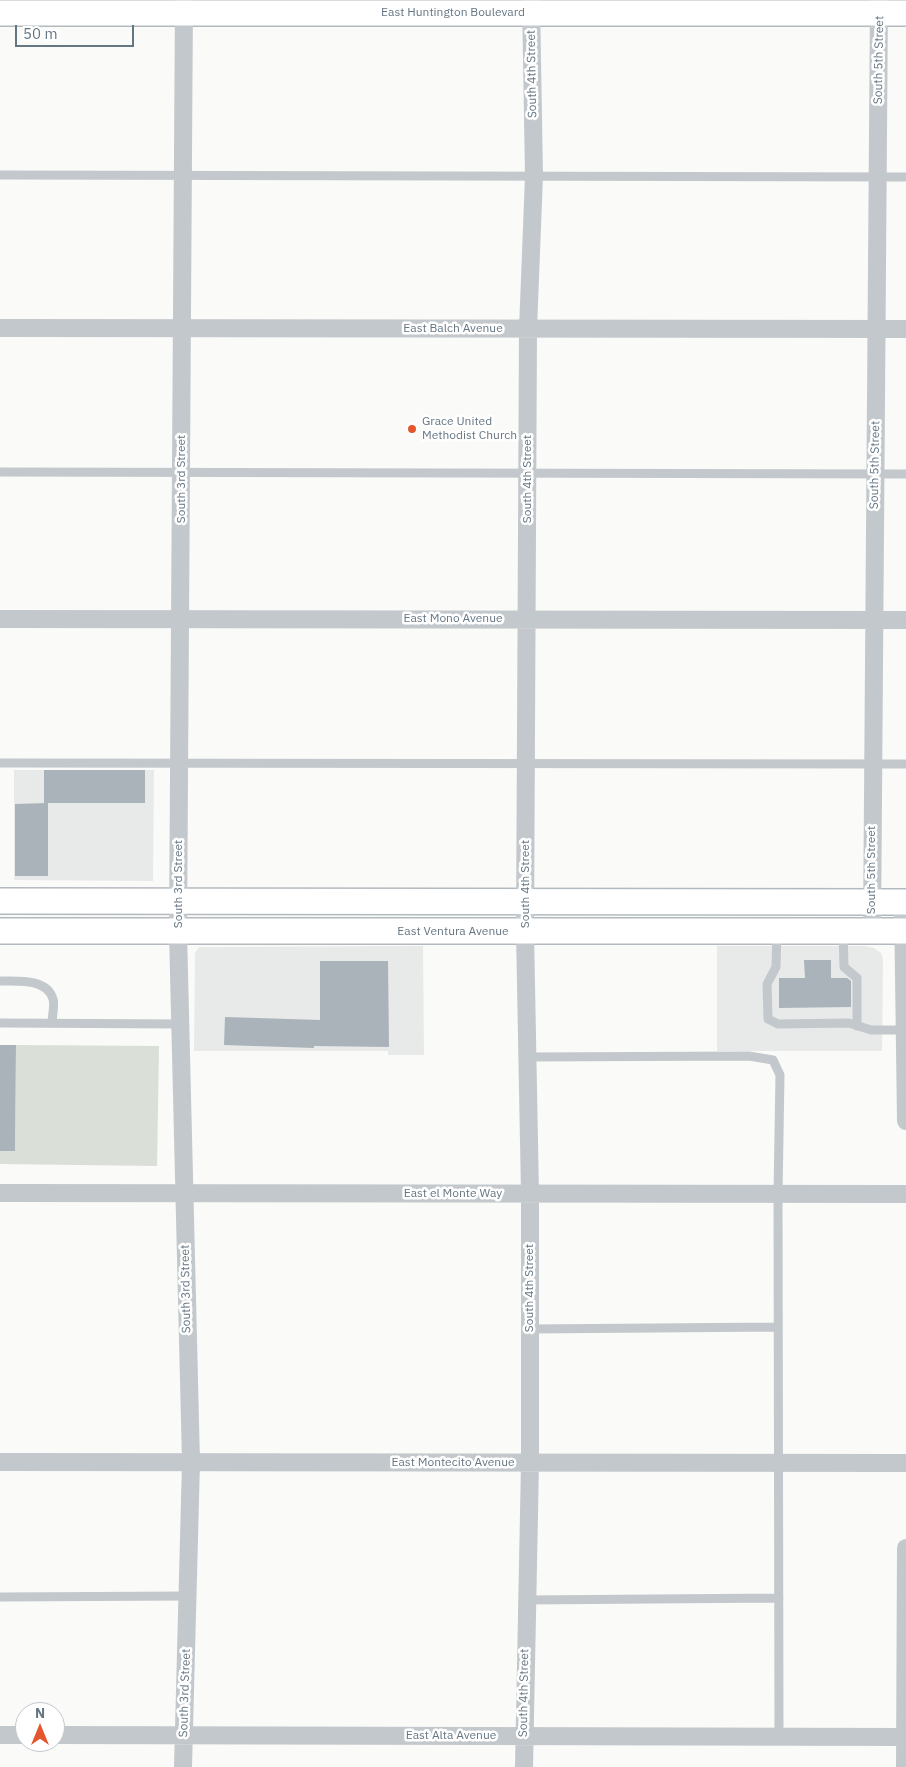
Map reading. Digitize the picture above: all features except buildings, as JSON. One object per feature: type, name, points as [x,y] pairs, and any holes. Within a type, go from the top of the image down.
[{"type":"main road","name":"East Huntington Boulevard","points":[[0,13],[184,7],[531,6],[879,7],[906,13]]},
{"type":"main road","points":[[0,900],[178,902],[904,902]]},
{"type":"main road","name":"East Ventura Avenue","points":[[0,931],[525,932],[905,930]]},
{"type":"street","name":"South 4th Street","points":[[524,1767],[523,1736],[530,1463],[530,1194],[525,932],[528,330],[534,176],[531,6]]},
{"type":"street","name":"South 3rd Street","points":[[183,1767],[191,1462],[178,932],[184,328],[184,7]]},
{"type":"street","name":"South 5th Street","points":[[872,930],[879,7]]},
{"type":"street","name":"East Balch Avenue","points":[[0,328],[906,329]]},
{"type":"street","name":"East Mono Avenue","points":[[0,619],[906,620]]},
{"type":"street","points":[[904,902],[906,1121]]},
{"type":"street","name":"East el Monte Way","points":[[0,1193],[906,1194]]},
{"type":"street","name":"East Montecito Avenue","points":[[0,1462],[906,1464]]},
{"type":"street","points":[[905,1767],[906,1548]]},
{"type":"street","points":[[0,1735],[15,1735]]},
{"type":"street","name":"East Alta Avenue","points":[[65,1735],[906,1736]]},
{"type":"lane","points":[[0,175],[534,176],[596,178],[906,177]]},
{"type":"lane","points":[[0,472],[906,474]]},
{"type":"lane","points":[[0,763],[906,764]]},
{"type":"lane","points":[[777,931],[776,967],[767,984],[768,1019],[778,1024],[849,1023],[871,1030],[905,1032]]},
{"type":"lane","points":[[844,931],[844,967],[857,978],[857,1026]]},
{"type":"lane","points":[[0,980],[27,981],[44,986],[53,999],[52,1023]]},
{"type":"lane","points":[[0,1022],[180,1024]]},
{"type":"lane","points":[[528,1057],[749,1056],[773,1060],[780,1076],[778,1194],[779,1736]]},
{"type":"lane","points":[[530,1329],[778,1328]]},
{"type":"lane","points":[[0,1597],[187,1596]]},
{"type":"lane","points":[[526,1600],[778,1598]]},
{"type":"shaded area","points":[[14,770],[154,770],[153,881],[14,880]]},
{"type":"shaded area","points":[[423,946],[424,1055],[388,1055],[388,1051],[194,1051],[195,953],[199,947]]},
{"type":"shaded area","points":[[717,946],[865,946],[874,948],[881,953],[883,960],[882,1051],[717,1051]]},
{"type":"shaded area","points":[[16,1045],[159,1046],[157,1166],[0,1164],[0,1151],[15,1151]]},
{"type":"place","name":"Grace United Methodist Church","points":[[412,429]]}]
